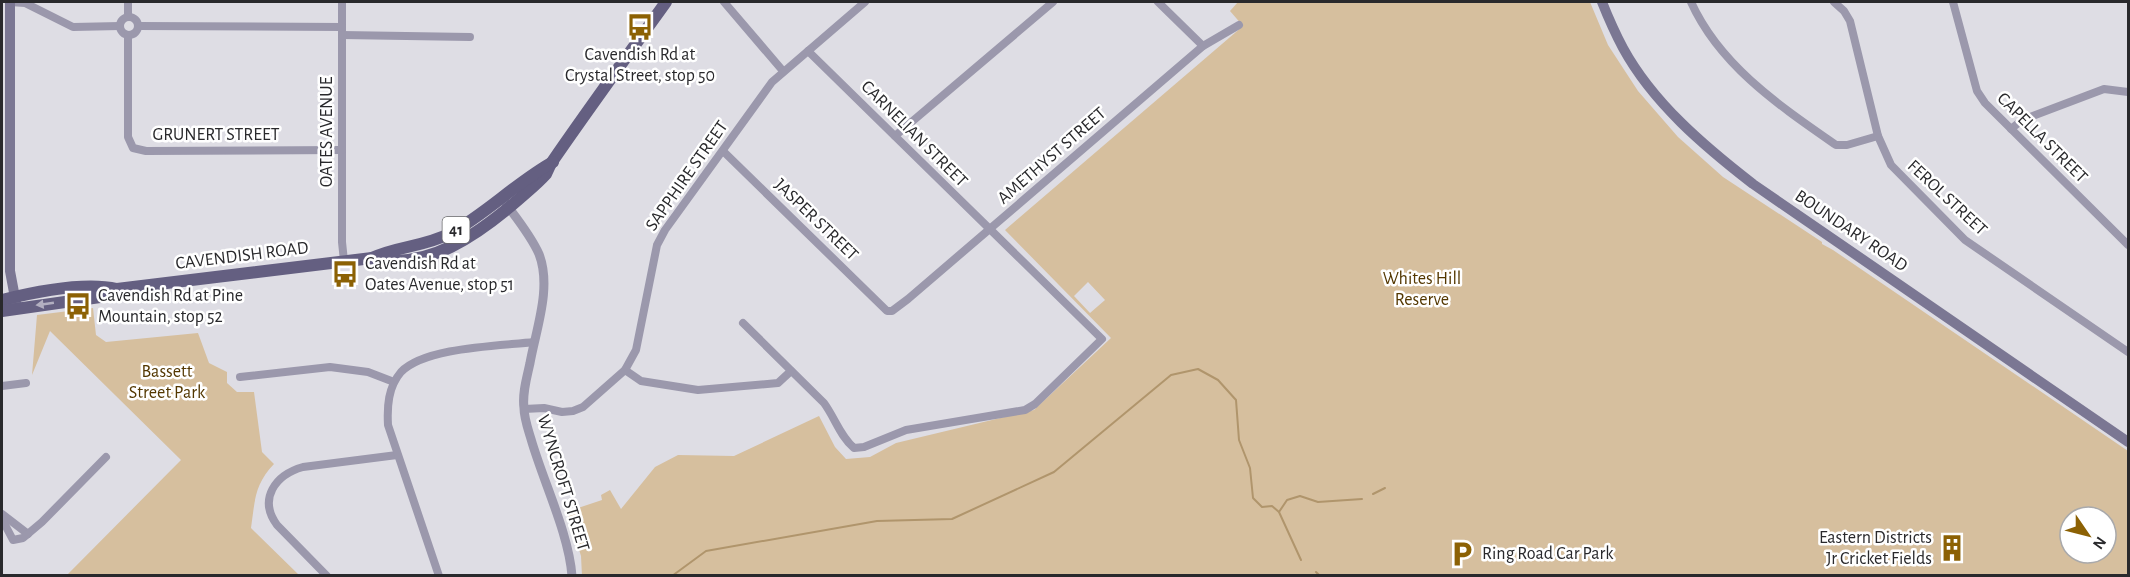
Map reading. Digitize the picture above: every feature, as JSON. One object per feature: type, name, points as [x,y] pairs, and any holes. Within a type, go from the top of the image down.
[{"type":"main road","points":[[10,2],[6,252],[11,302]]},
{"type":"main road","name":"CAVENDISH ROAD","points":[[2,311],[11,302],[100,297],[117,289],[372,258],[387,262],[441,251],[470,236],[505,203],[540,179],[666,2]]},
{"type":"main road","name":"BOUNDARY ROAD","points":[[1602,2],[1624,49],[1658,98],[1717,156],[1753,184],[2128,442]]},
{"type":"street","points":[[10,2],[25,3],[73,27],[120,26]]},
{"type":"street","points":[[128,2],[128,17]]},
{"type":"street","name":"OATES AVENUE","points":[[342,2],[344,261]]},
{"type":"street","points":[[724,2],[783,71]]},
{"type":"street","name":"SAPPHIRE STREET","points":[[524,408],[573,411],[583,407],[625,370],[636,350],[657,245],[665,230],[772,82],[865,2]]},
{"type":"street","points":[[895,136],[1053,2]]},
{"type":"street","points":[[1158,2],[1203,46]]},
{"type":"street","points":[[1691,2],[1711,35],[1730,60],[1773,101],[1836,145],[1847,145],[1878,136]]},
{"type":"street","name":"FEROL STREET","points":[[1834,2],[1850,21],[1878,136],[1891,165],[1965,240],[2128,352]]},
{"type":"street","name":"CAPELLA STREET","points":[[1953,2],[1977,91],[1985,103],[2128,245]]},
{"type":"street","points":[[128,17],[135,20],[138,26],[135,33],[128,35],[122,32],[120,26],[122,20],[128,17]]},
{"type":"street","name":"AMETHYST STREET","points":[[887,311],[892,311],[908,299],[1203,46],[1239,25]]},
{"type":"street","points":[[138,26],[342,31],[470,38]]},
{"type":"street","name":"GRUNERT STREET","points":[[128,35],[128,137],[133,148],[146,151],[342,150]]},
{"type":"street","name":"CARNELIAN STREET","points":[[791,371],[824,403],[844,440],[854,448],[864,447],[906,430],[1024,410],[1035,404],[1102,339],[808,51]]},
{"type":"street","points":[[2012,129],[2022,120],[2104,89],[2128,92]]},
{"type":"street","name":"JASPER STREET","points":[[723,151],[887,311]]},
{"type":"street","name":"WYNCROFT STREET","points":[[505,203],[535,246],[542,266],[544,290],[524,393],[524,408],[533,447],[564,539],[572,576]]},
{"type":"street","points":[[625,370],[641,381],[698,390],[778,382],[791,371],[743,323]]},
{"type":"street","points":[[438,576],[388,425],[387,408],[394,382],[401,372],[418,360],[441,353],[534,342]]},
{"type":"street","points":[[240,377],[330,367],[368,372],[394,382]]},
{"type":"street","points":[[2,386],[26,383]]},
{"type":"street","points":[[327,576],[270,515],[268,504],[272,489],[280,478],[290,471],[303,467],[397,455]]},
{"type":"street","points":[[2,516],[13,540],[28,534],[106,457]]},
{"type":"street","points":[[2,516],[28,534]]},
{"type":"green space","name":"Whites Hill Reserve","points":[[1238,2],[1590,2],[1608,45],[1638,91],[1678,137],[1723,177],[2128,451],[2128,576],[582,576],[581,556],[568,514],[602,500],[601,495],[610,490],[621,509],[655,467],[678,455],[734,456],[819,416],[835,447],[846,459],[870,457],[896,443],[1034,410],[1111,338],[1005,230],[1243,26],[1230,11]],"holes":[[[1088,282],[1105,300],[1090,313],[1074,296]]]},
{"type":"green space","name":"Bassett Street Park","points":[[93,308],[96,335],[106,342],[198,333],[209,363],[227,372],[227,383],[237,392],[254,392],[262,452],[274,464],[259,486],[251,528],[299,575],[67,575],[181,460],[50,331],[32,375],[37,315]]},
{"type":"waterway","points":[[672,576],[706,551],[877,521],[952,519],[1054,472],[1171,375],[1198,369],[1218,380],[1236,400],[1239,440],[1250,468],[1253,498],[1262,507],[1272,506],[1279,512],[1301,560]]},
{"type":"waterway","points":[[1373,494],[1385,488]]},
{"type":"waterway","points":[[1279,512],[1287,500],[1300,496],[1318,502],[1362,499]]},
{"type":"waterway","points":[[1316,572],[1320,576]]},
{"type":"place","name":"Cavendish Rd at Crystal Street, stop 50","points":[[640,27]]},
{"type":"place","name":"Cavendish Rd at Oates Avenue, stop 51","points":[[345,274]]},
{"type":"place","name":"Cavendish Rd at Pine Mountain, stop 52","points":[[78,306]]},
{"type":"place","name":"Eastern Districts Jr Cricket Fields","points":[[1952,548]]},
{"type":"place","name":"Ring Road Car Park","points":[[1462,554]]}]
